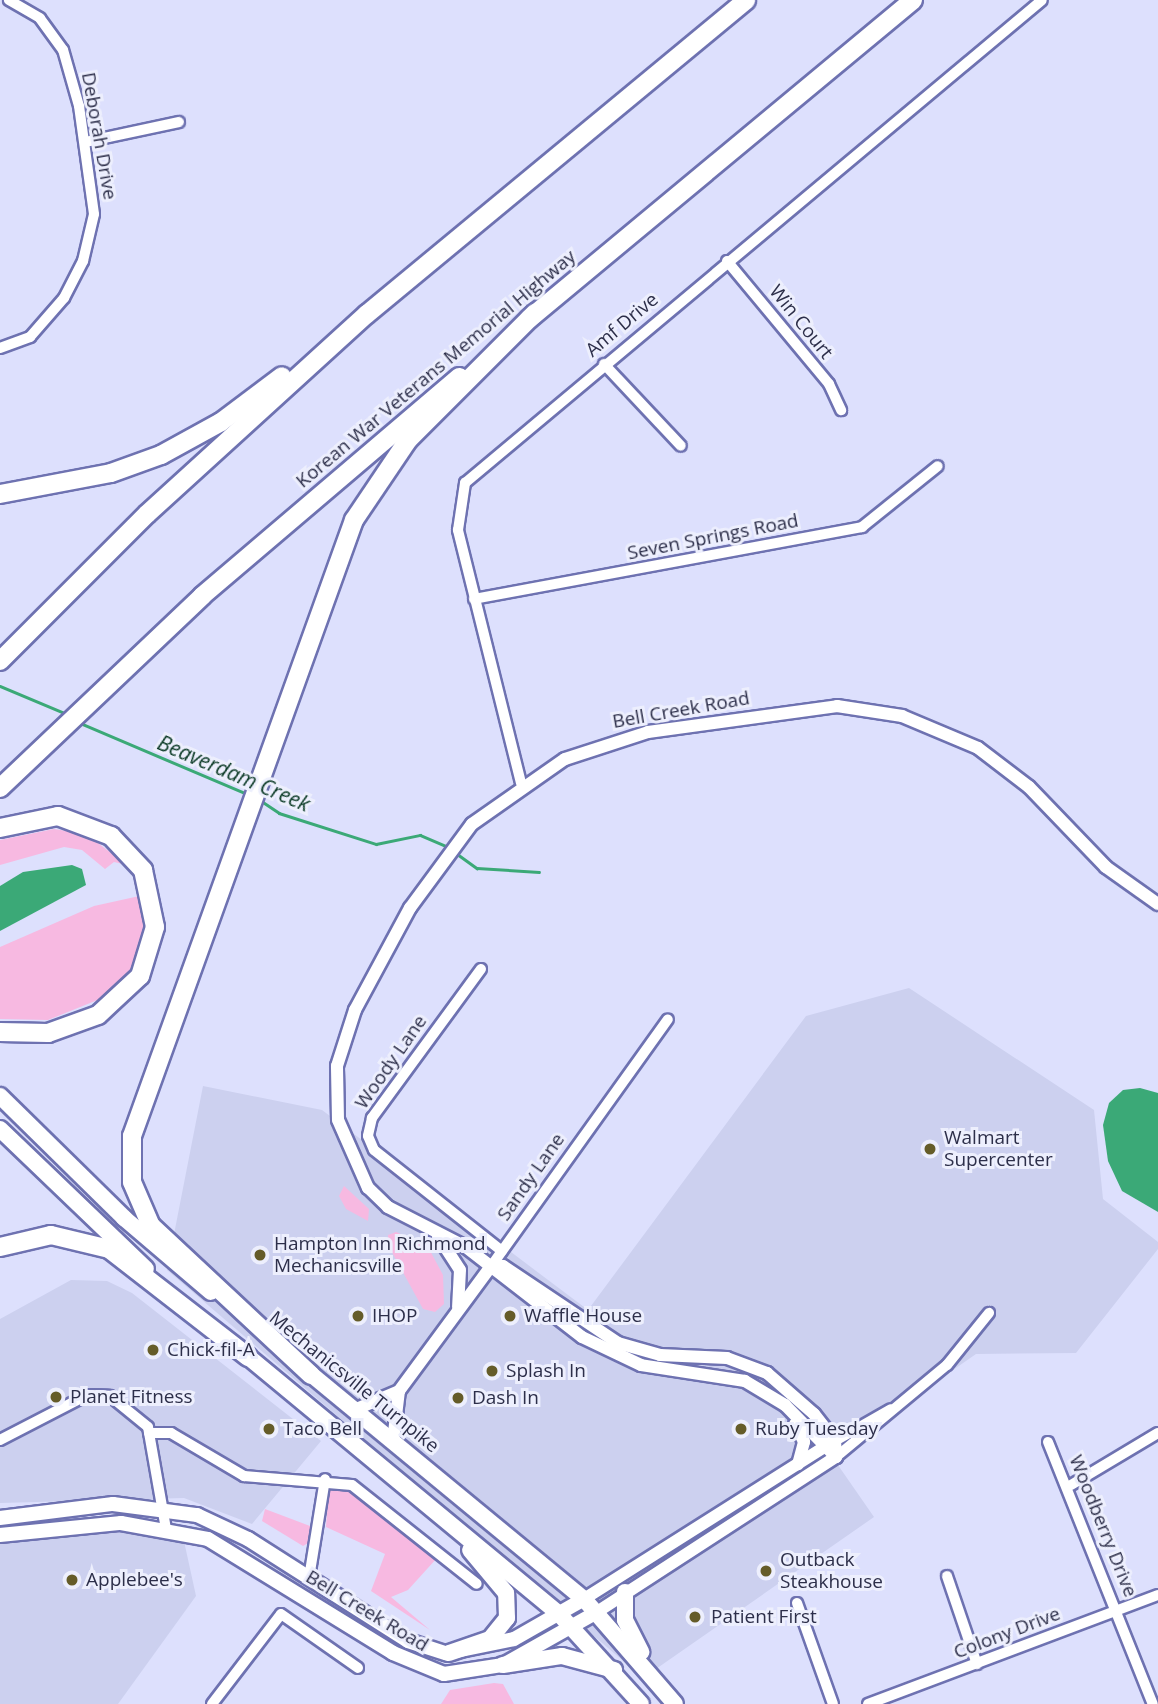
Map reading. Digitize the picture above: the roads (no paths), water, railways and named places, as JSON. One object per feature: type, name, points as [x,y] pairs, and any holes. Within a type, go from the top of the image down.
[{"type":"highway","points":[[2,658],[147,514],[367,314],[746,0]]},
{"type":"highway","name":"Korean War Veterans Memorial Highway","points":[[0,788],[102,687],[261,543],[913,0]]},
{"type":"highway","points":[[312,1375],[165,1241],[143,1213],[131,1172],[136,1118],[340,553],[370,491],[414,434],[536,313]]},
{"type":"highway","points":[[0,494],[111,473],[173,450],[367,314]]},
{"type":"highway","points":[[0,828],[58,816],[101,829],[143,870],[155,920],[147,962],[117,1002],[64,1029],[0,1032]]},
{"type":"highway","name":"Mechanicsville Turnpike","points":[[0,1096],[133,1226],[584,1599],[650,1670],[676,1704]]},
{"type":"highway","points":[[0,1129],[248,1357]]},
{"type":"highway","points":[[0,1247],[51,1235],[109,1250],[248,1357],[560,1615],[614,1670],[641,1704]]},
{"type":"highway","points":[[441,1516],[509,1601],[497,1634],[450,1653]]},
{"type":"highway","points":[[625,1592],[625,1620],[650,1670]]},
{"type":"highway","points":[[503,1665],[562,1656],[614,1670]]},
{"type":"main road","name":"Bell Creek Road","points":[[0,1518],[92,1505],[162,1507],[212,1521],[408,1641],[450,1653],[495,1646],[560,1615],[584,1599]]},
{"type":"main road","name":"Bell Creek Road","points":[[0,1535],[99,1524],[166,1528],[229,1549],[419,1666],[460,1675],[503,1665],[597,1612]]},
{"type":"street","name":"Deborah Drive","points":[[0,348],[38,331],[83,261],[94,214],[85,142],[57,38],[40,18],[9,0]]},
{"type":"street","name":"Amf Drive","points":[[522,783],[474,599],[457,519],[466,484],[604,364],[1042,0]]},
{"type":"street","points":[[85,142],[179,122]]},
{"type":"street","name":"Win Court","points":[[727,261],[829,384],[841,410]]},
{"type":"street","points":[[604,364],[681,446]]},
{"type":"street","name":"Seven Springs Road","points":[[474,599],[862,527],[938,466]]},
{"type":"street","name":"Bell Creek Road","points":[[597,1612],[836,1457],[822,1448],[772,1397],[723,1374],[624,1359],[582,1337],[492,1265],[427,1226],[388,1207],[362,1181],[343,1138],[335,1087],[348,1026],[425,884],[472,824],[522,783],[577,754],[648,732],[837,706],[887,712],[947,733],[997,760],[1106,867],[1158,904]]},
{"type":"street","name":"Woody Lane","points":[[481,969],[372,1118],[368,1136],[374,1150],[502,1251]]},
{"type":"street","name":"Sandy Lane","points":[[393,1441],[399,1391],[668,1019]]},
{"type":"street","points":[[427,1226],[457,1261],[457,1312]]},
{"type":"street","name":"Bell Creek Road","points":[[492,1265],[503,1266],[618,1343],[660,1355],[727,1358],[767,1373],[804,1404],[835,1441],[584,1599]]},
{"type":"street","points":[[836,1457],[959,1353],[989,1313]]},
{"type":"street","points":[[354,1410],[399,1391]]},
{"type":"street","points":[[0,1440],[97,1394],[137,1414],[149,1433],[166,1528]]},
{"type":"street","points":[[772,1397],[803,1435],[798,1464]]},
{"type":"street","points":[[836,1457],[835,1441],[897,1406]]},
{"type":"street","points":[[149,1433],[175,1434],[244,1476],[325,1479],[359,1488],[477,1584]]},
{"type":"street","points":[[1070,1485],[1158,1433]]},
{"type":"street","name":"Woodberry Drive","points":[[1048,1442],[1070,1485],[1153,1704]]},
{"type":"street","points":[[309,1578],[325,1479]]},
{"type":"street","points":[[947,1576],[977,1664]]},
{"type":"street","name":"Colony Drive","points":[[868,1704],[1158,1595]]},
{"type":"street","points":[[797,1603],[833,1704]]},
{"type":"street","points":[[212,1704],[281,1614],[358,1668]]},
{"type":"waterway","name":"Beaverdam Creek","points":[[0,686],[69,715]]},
{"type":"waterway","name":"Beaverdam Creek","points":[[80,723],[247,794]]},
{"type":"waterway","name":"Beaverdam Creek","points":[[260,800],[279,813],[376,844],[420,835],[448,847]]},
{"type":"waterway","name":"Beaverdam Creek","points":[[456,853],[477,868],[539,872]]},
{"type":"place","name":"Walmart Supercenter","points":[[930,1149]]},
{"type":"place","name":"Hampton Inn Richmond Mechanicsville","points":[[260,1255]]},
{"type":"place","name":"IHOP","points":[[358,1316]]},
{"type":"place","name":"Waffle House","points":[[510,1316]]},
{"type":"place","name":"Chick-fil-A","points":[[153,1350]]},
{"type":"place","name":"Splash In","points":[[492,1371]]},
{"type":"place","name":"Planet Fitness","points":[[56,1397]]},
{"type":"place","name":"Dash In","points":[[458,1398]]},
{"type":"place","name":"Taco Bell","points":[[269,1429]]},
{"type":"place","name":"Ruby Tuesday","points":[[741,1429]]},
{"type":"place","name":"Outback Steakhouse","points":[[766,1571]]},
{"type":"place","name":"Applebee's","points":[[72,1580]]},
{"type":"place","name":"Patient First","points":[[695,1617]]}]
